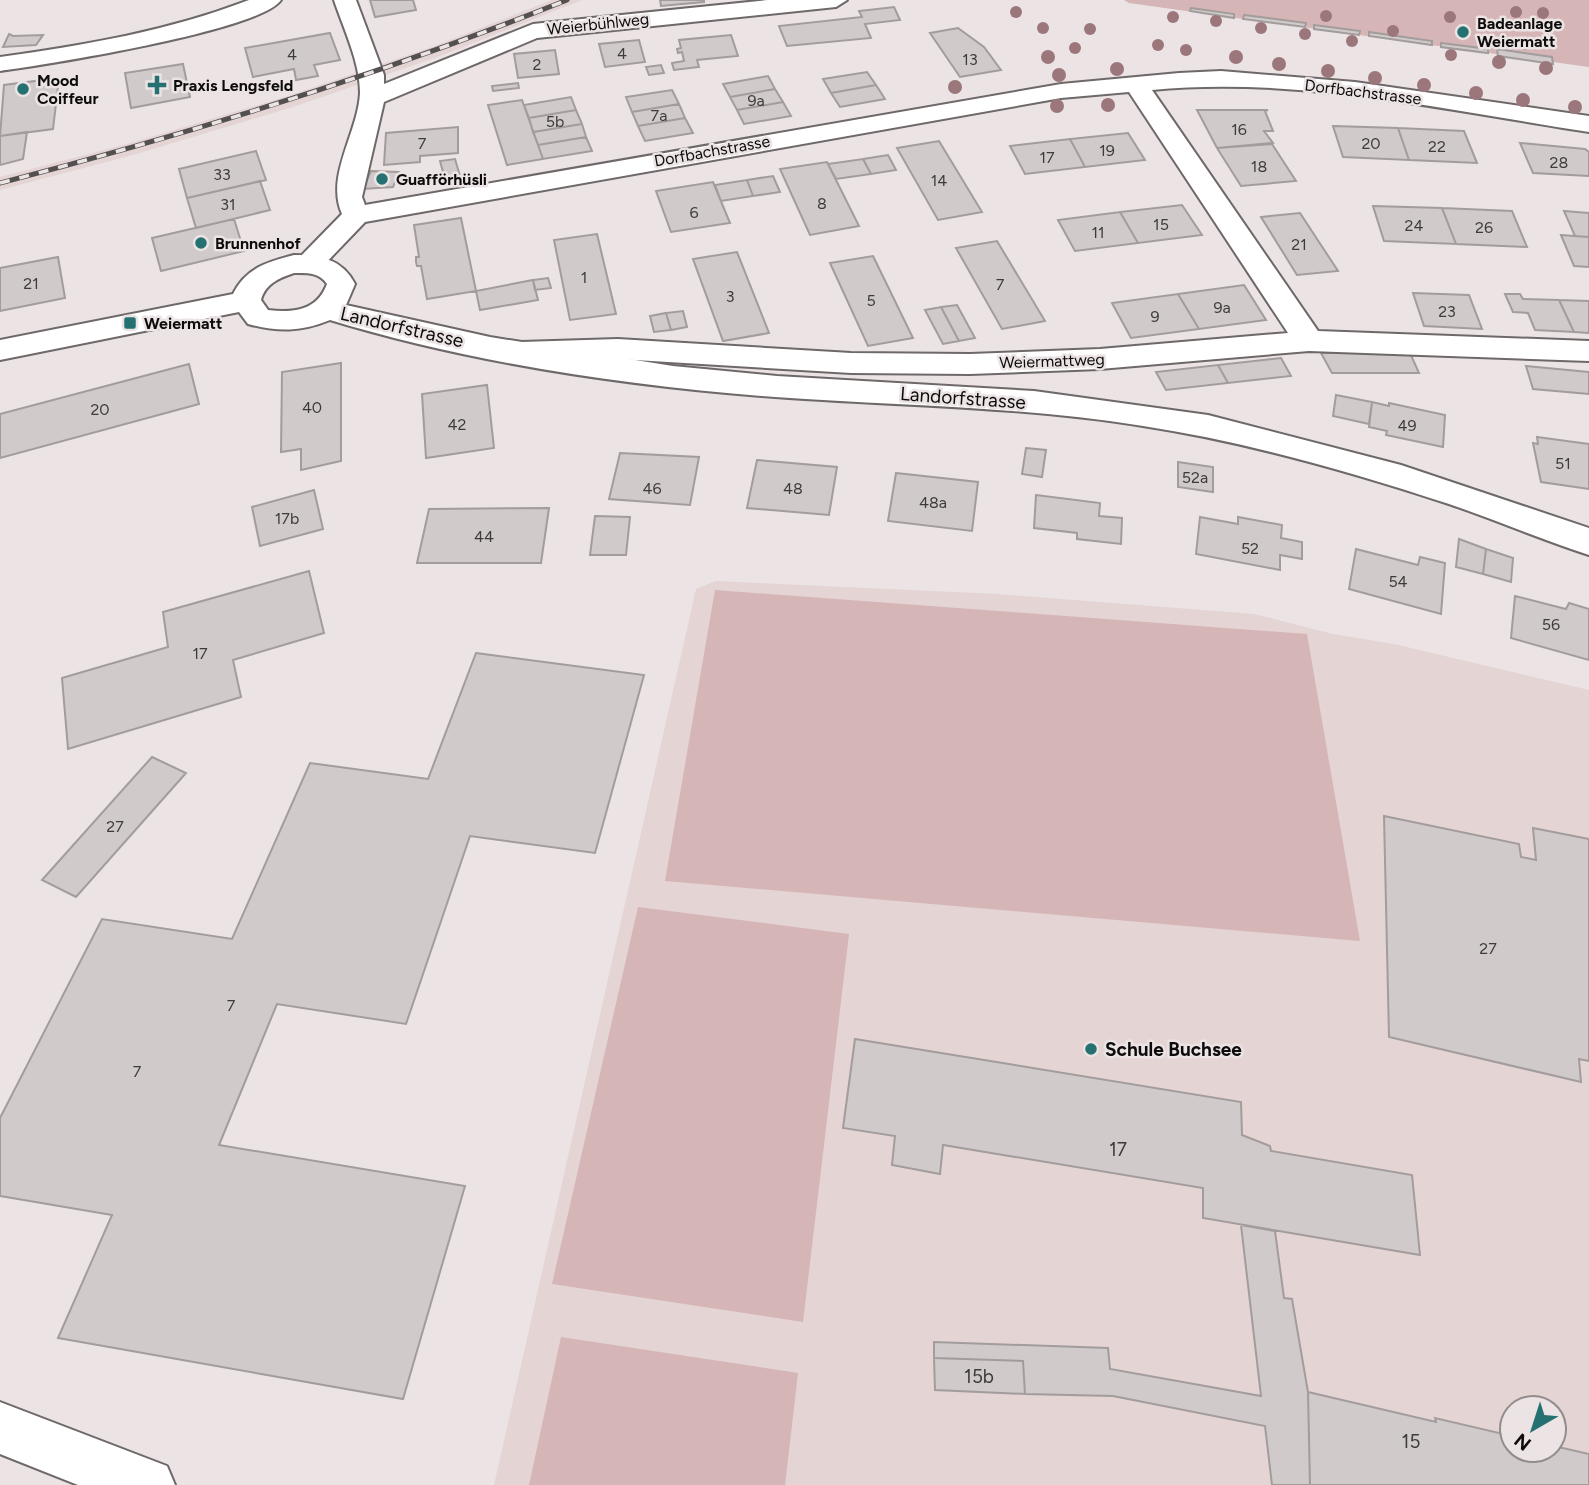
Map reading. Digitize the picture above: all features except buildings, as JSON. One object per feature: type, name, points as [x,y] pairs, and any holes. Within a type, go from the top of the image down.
[{"type":"street","points":[[0,64],[149,39],[211,22],[270,0]]},
{"type":"street","points":[[0,350],[246,302],[247,292],[265,274],[286,266],[309,264],[356,215],[348,197],[372,98],[369,65],[345,0]]},
{"type":"street","name":"Weierbühlweg","points":[[372,98],[533,32],[835,0]]},
{"type":"street","name":"Dorfbachstrasse","points":[[356,215],[1061,91],[1136,84],[1222,78],[1355,89],[1589,124]]},
{"type":"street","points":[[1136,84],[1309,341]]},
{"type":"street","name":"Landorfstrasse","points":[[246,302],[258,317],[284,322],[313,316],[326,309],[335,301],[341,284],[331,270],[309,264]]},
{"type":"street","name":"Landorfstrasse","points":[[326,309],[370,323],[628,372],[1078,406],[1198,425],[1329,455],[1414,480],[1589,542]]},
{"type":"street","name":"Weiermattweg","points":[[516,352],[618,349],[796,361],[970,364],[1101,359],[1309,341],[1589,351]]},
{"type":"street","points":[[0,1428],[148,1485]]},
{"type":"shaded area","points":[[552,0],[582,0],[443,55],[296,106],[133,155],[0,190],[0,177],[127,144],[288,96],[432,47]]},
{"type":"shaded area","name":"Badeanlage Weiermatt","points":[[1124,0],[1589,0],[1589,67],[1129,3]]},
{"type":"shaded area","name":"Schule Buchsee","points":[[716,581],[997,594],[1254,614],[1589,690],[1589,1485],[494,1485],[696,589]]},
{"type":"shaded area","points":[[715,590],[1307,634],[1360,941],[665,881]]},
{"type":"shaded area","points":[[638,907],[849,934],[803,1322],[552,1284]]},
{"type":"shaded area","points":[[561,1337],[798,1373],[785,1485],[529,1485]]},
{"type":"railway","points":[[0,183],[215,123],[428,53],[567,0]]},
{"type":"place","name":"Badeanlage Weiermatt","points":[[1463,32]]},
{"type":"place","name":"Praxis Lengsfeld","points":[[157,85]]},
{"type":"place","name":"Mood Coiffeur","points":[[23,89]]},
{"type":"place","name":"Guafförhüsli","points":[[382,179]]},
{"type":"place","name":"Brunnenhof","points":[[201,243]]},
{"type":"place","name":"Weiermatt","points":[[130,323]]},
{"type":"place","name":"Schule Buchsee","points":[[1091,1049]]}]
